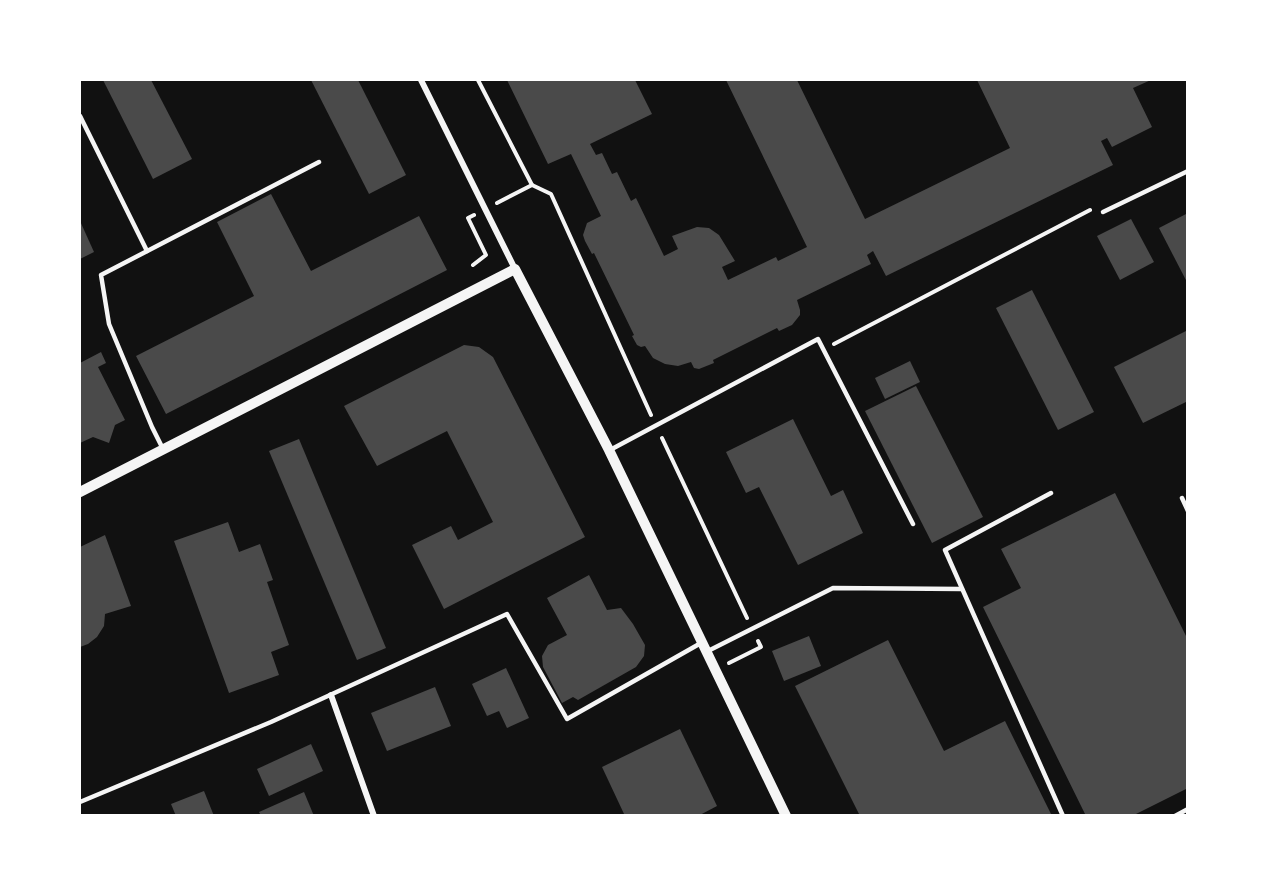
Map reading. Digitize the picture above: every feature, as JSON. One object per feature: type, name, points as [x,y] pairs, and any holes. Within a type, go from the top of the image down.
[{"type":"street","points":[[421,80],[515,269],[609,450],[786,816]]},
{"type":"street","points":[[80,492],[515,269]]},
{"type":"street","points":[[331,694],[375,816]]},
{"type":"lane","points":[[80,116],[147,251]]},
{"type":"lane","points":[[163,449],[109,324],[101,275],[319,162]]},
{"type":"lane","points":[[1103,212],[1188,171]]},
{"type":"lane","points":[[609,450],[818,339],[913,524]]},
{"type":"lane","points":[[1051,493],[945,550],[1063,816]]},
{"type":"lane","points":[[1182,498],[1188,511]]},
{"type":"lane","points":[[80,802],[271,722],[507,614],[567,719],[705,647],[753,629],[833,588],[962,589]]},
{"type":"lane","points":[[1175,816],[1188,809]]},
{"type":"path","points":[[478,80],[532,185],[551,194],[656,425],[762,647],[716,670]]},
{"type":"path","points":[[473,265],[486,255],[468,219],[532,185]]},
{"type":"path","points":[[824,349],[1095,207]]},
{"type":"building","points":[[103,80],[151,80],[192,159],[153,179]]},
{"type":"building","points":[[311,80],[358,80],[406,175],[369,194]]},
{"type":"building","points":[[507,80],[635,80],[652,114],[590,144],[596,155],[602,153],[612,174],[617,172],[631,201],[636,198],[664,256],[678,249],[672,236],[697,227],[709,228],[719,235],[735,261],[722,267],[728,280],[776,257],[778,261],[807,247],[726,80],[797,80],[865,219],[1010,148],[977,80],[1151,80],[1133,88],[1152,127],[1112,147],[1107,138],[1101,141],[1113,165],[886,276],[873,251],[867,255],[871,264],[797,300],[800,315],[792,325],[779,331],[777,328],[699,369],[694,368],[691,362],[678,366],[665,364],[653,358],[645,346],[637,345],[594,253],[592,254],[585,241],[583,235],[587,223],[601,216],[571,154],[548,164]]},
{"type":"building","points":[[271,194],[311,271],[419,216],[447,270],[166,414],[136,356],[254,296],[217,222]]},
{"type":"building","points":[[1188,213],[1188,284],[1159,228]]},
{"type":"building","points":[[1131,219],[1154,262],[1120,280],[1097,236]]},
{"type":"building","points":[[80,221],[94,252],[80,259]]},
{"type":"building","points":[[1032,290],[1094,412],[1058,430],[996,308]]},
{"type":"building","points":[[1188,330],[1188,401],[1143,423],[1114,367]]},
{"type":"building","points":[[464,345],[479,347],[493,357],[585,537],[444,609],[412,545],[451,526],[458,540],[493,522],[447,431],[377,466],[344,406]]},
{"type":"building","points":[[101,352],[106,363],[98,367],[125,420],[115,425],[109,443],[93,437],[80,443],[80,363]]},
{"type":"building","points":[[910,361],[920,382],[885,399],[875,378]]},
{"type":"building","points":[[916,386],[983,517],[932,543],[865,411]]},
{"type":"building","points":[[793,419],[831,496],[843,490],[863,533],[798,565],[759,487],[746,493],[726,452]]},
{"type":"building","points":[[299,439],[386,648],[357,660],[269,451]]},
{"type":"building","points":[[1115,493],[1188,640],[1188,788],[1132,816],[1086,816],[983,607],[1021,588],[1001,549]]},
{"type":"building","points":[[228,522],[239,552],[260,544],[273,580],[267,582],[289,645],[271,652],[279,675],[229,693],[174,541]]},
{"type":"building","points":[[105,535],[131,606],[105,614],[104,626],[97,637],[80,647],[80,547]]},
{"type":"building","points":[[589,575],[607,610],[621,608],[633,624],[645,645],[644,656],[636,667],[578,700],[573,697],[562,703],[543,667],[542,656],[548,645],[567,635],[547,598]]},
{"type":"building","points":[[809,636],[821,666],[784,681],[772,651]]},
{"type":"building","points":[[888,640],[944,751],[1005,721],[1052,816],[860,816],[795,686]]},
{"type":"building","points":[[506,668],[529,718],[507,728],[499,711],[487,716],[472,684]]},
{"type":"building","points":[[435,687],[451,726],[387,751],[371,713]]},
{"type":"building","points":[[680,729],[717,806],[698,816],[625,816],[602,767]]},
{"type":"building","points":[[311,744],[323,771],[269,796],[257,769]]},
{"type":"building","points":[[204,791],[214,816],[176,816],[171,804]]},
{"type":"building","points":[[304,792],[314,816],[261,816],[259,812]]}]
